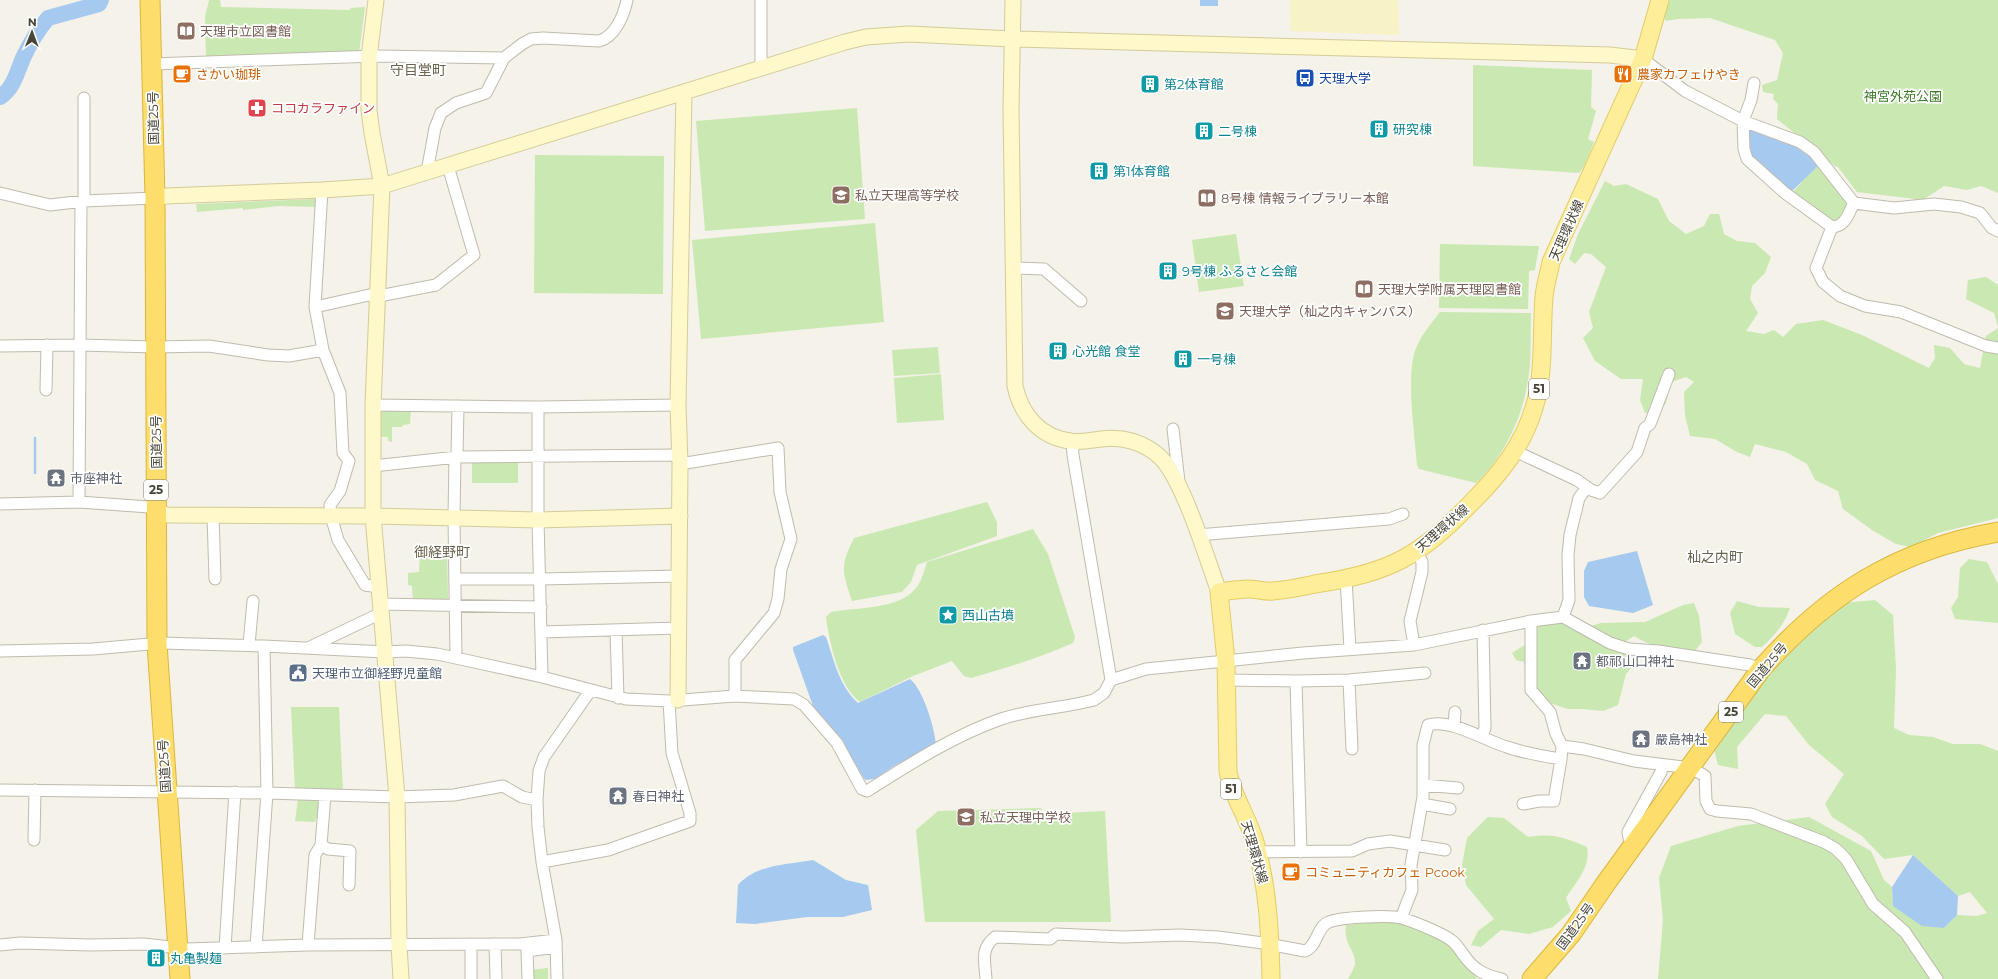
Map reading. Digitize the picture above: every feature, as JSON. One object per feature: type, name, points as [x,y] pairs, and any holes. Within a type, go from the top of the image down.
[{"type":"highway","name":"国道25号","points":[[150,0],[155,198],[157,644],[180,979]]},
{"type":"highway","name":"国道25号","points":[[1532,979],[1571,934],[1761,669],[1784,643],[1811,618],[1865,578],[1932,548],[1964,538],[1998,532]]},
{"type":"main road","name":"天理環状線","points":[[1271,979],[1266,892],[1258,852],[1249,824],[1231,787],[1228,775],[1227,680],[1219,592],[1249,588],[1273,591],[1346,579],[1383,569],[1417,552],[1433,540],[1461,514],[1498,474],[1515,451],[1534,408],[1539,389],[1544,296],[1551,262],[1643,59],[1660,0]]},
{"type":"street","points":[[376,0],[369,57],[369,110],[382,186],[379,296],[373,405],[373,516],[397,796],[399,945],[401,979]]},
{"type":"street","points":[[427,172],[435,128],[441,113],[456,103],[486,93],[504,58],[531,39],[605,40],[616,27],[627,0]]},
{"type":"street","points":[[760,0],[762,67]]},
{"type":"street","points":[[1013,0],[1011,110],[1015,386],[1018,400],[1026,414],[1037,427],[1050,435],[1072,442],[1118,438],[1133,441],[1161,457],[1170,469],[1180,489],[1219,592]]},
{"type":"street","points":[[0,194],[50,205],[83,201],[155,198],[232,192],[322,190],[382,186],[845,42],[888,34],[1012,39],[1610,55],[1643,59],[1685,90],[1742,121],[1787,136],[1800,142],[1814,152],[1854,203],[1894,208],[1934,204],[1974,210],[1980,213],[1992,228],[1998,231]]},
{"type":"street","points":[[152,64],[369,57],[504,58]]},
{"type":"street","points":[[1754,83],[1751,100],[1742,121],[1744,149],[1747,159],[1786,193],[1832,227],[1840,227],[1854,203]]},
{"type":"street","points":[[542,862],[608,850],[690,821],[690,813],[672,753],[679,628],[680,576],[680,459],[678,405],[684,92]]},
{"type":"street","points":[[78,502],[84,98]]},
{"type":"street","points":[[315,307],[369,295],[379,296],[436,285],[474,255],[448,166]]},
{"type":"street","points":[[322,190],[315,307],[323,350],[340,393],[343,453],[350,461],[340,491],[330,505],[330,516],[338,540],[365,585],[379,587]]},
{"type":"street","points":[[1832,227],[1816,268],[1824,282],[1840,296],[1866,306],[1901,312],[1979,344],[1998,348]]},
{"type":"street","points":[[1013,268],[1044,269],[1081,301]]},
{"type":"street","points":[[46,390],[47,345]]},
{"type":"street","points":[[0,346],[209,346],[268,355],[289,356],[323,350]]},
{"type":"street","points":[[1515,451],[1571,477],[1600,493],[1637,452],[1645,428],[1650,424],[1669,374]]},
{"type":"street","points":[[373,405],[538,407],[678,405]]},
{"type":"street","points":[[456,658],[454,518],[458,406]]},
{"type":"street","points":[[538,407],[537,456],[541,579],[542,677]]},
{"type":"street","points":[[1173,429],[1180,489]]},
{"type":"street","points":[[0,651],[93,649],[157,644],[249,645],[385,652],[422,652],[542,677],[618,698],[674,700],[735,696],[794,699],[804,705],[837,743],[858,784],[862,789],[867,791],[913,762],[961,736],[1002,719],[1094,700],[1104,693],[1111,680],[1072,455],[1072,442]]},
{"type":"street","points":[[373,466],[456,457],[537,456],[680,459],[778,448],[780,492],[791,540],[780,569],[778,599],[774,613],[735,660],[735,696]]},
{"type":"street","points":[[1563,617],[1569,600],[1568,555],[1570,535],[1580,498],[1587,487]]},
{"type":"street","points":[[0,504],[78,502],[149,507],[167,515],[373,516],[538,520],[680,516]]},
{"type":"street","points":[[1198,535],[1389,519],[1403,514]]},
{"type":"street","points":[[213,515],[215,578]]},
{"type":"street","points":[[1414,645],[1410,621],[1422,572],[1422,562],[1417,552]]},
{"type":"street","points":[[455,579],[680,576]]},
{"type":"street","points":[[1346,579],[1350,650]]},
{"type":"street","points":[[249,645],[253,601]]},
{"type":"street","points":[[308,648],[381,609],[455,606],[541,607]]},
{"type":"street","points":[[1111,680],[1146,668],[1226,662],[1303,653],[1414,645],[1483,630],[1563,617],[1610,642],[1629,649],[1658,651],[1750,665],[1761,669]]},
{"type":"street","points":[[1523,804],[1539,801],[1554,801],[1562,746],[1556,734],[1550,712],[1531,690],[1531,621]]},
{"type":"street","points":[[541,632],[679,628]]},
{"type":"street","points":[[616,630],[618,698]]},
{"type":"street","points":[[1482,737],[1485,728],[1483,630]]},
{"type":"street","points":[[256,947],[267,792],[264,646]]},
{"type":"street","points":[[1227,680],[1350,680],[1425,673]]},
{"type":"street","points":[[1350,680],[1352,749]]},
{"type":"street","points":[[1296,681],[1301,852]]},
{"type":"street","points":[[557,979],[556,944],[542,862],[537,800],[539,771],[544,757],[590,691]]},
{"type":"street","points":[[1454,726],[1455,712]]},
{"type":"street","points":[[1401,918],[1412,890],[1411,864],[1422,804],[1423,745],[1428,725],[1454,726],[1506,747],[1561,759]]},
{"type":"street","points":[[1562,746],[1634,761],[1691,768],[1705,776],[1706,801],[1710,809],[1751,814],[1824,842],[1836,849],[1846,859],[1873,904],[1905,932],[1937,979]]},
{"type":"street","points":[[1635,843],[1628,838],[1628,832],[1661,772],[1663,765]]},
{"type":"street","points":[[1423,785],[1458,788]]},
{"type":"street","points":[[0,790],[267,792],[325,795],[397,796],[454,795],[503,786],[522,797],[537,800]]},
{"type":"street","points":[[34,840],[35,790]]},
{"type":"street","points":[[224,948],[235,792]]},
{"type":"street","points":[[308,945],[315,855],[321,845],[325,795]]},
{"type":"street","points":[[1422,804],[1450,809]]},
{"type":"street","points":[[1258,852],[1352,851],[1368,844],[1390,840],[1445,850]]},
{"type":"street","points":[[321,845],[328,849],[350,851],[349,885]]},
{"type":"street","points":[[986,979],[984,954],[987,944],[995,937],[1050,938],[1056,934],[1123,937],[1180,935],[1218,937],[1305,951],[1310,949],[1322,926],[1329,922],[1378,917],[1401,918],[1446,937],[1456,944],[1471,965],[1479,972],[1502,979]]},
{"type":"street","points":[[0,945],[20,943],[90,945],[121,943],[178,948],[224,948],[308,945],[556,944]]},
{"type":"street","points":[[471,944],[471,979]]},
{"type":"street","points":[[495,944],[496,979]]},
{"type":"street","points":[[528,979],[528,951],[556,944]]},
{"type":"green space","points":[[209,0],[220,0],[221,7],[349,10],[351,8],[365,7],[359,53],[206,61],[205,17]]},
{"type":"green space","name":"神宮外苑公園","points":[[1665,0],[1998,0],[1998,193],[1981,186],[1967,190],[1944,186],[1923,200],[1857,192],[1837,166],[1836,167],[1777,119],[1778,104],[1773,99],[1774,94],[1763,92],[1762,85],[1777,80],[1783,53],[1775,40],[1710,18],[1666,21],[1661,13]]},
{"type":"green space","points":[[1473,65],[1592,70],[1591,107],[1596,111],[1588,139],[1594,142],[1585,165],[1579,173],[1473,166]]},
{"type":"green space","points":[[857,108],[865,219],[705,231],[696,121]]},
{"type":"green space","points":[[535,155],[664,156],[663,294],[534,293]]},
{"type":"green space","points":[[1819,163],[1849,201],[1842,223],[1835,224],[1791,194]]},
{"type":"green space","points":[[1605,181],[1614,186],[1626,184],[1658,199],[1669,221],[1686,234],[1704,226],[1710,214],[1719,214],[1724,234],[1737,241],[1755,243],[1771,257],[1765,273],[1752,286],[1750,299],[1758,313],[1746,331],[1764,334],[1774,330],[1783,337],[1796,324],[1823,320],[1862,335],[1929,368],[1935,358],[1934,345],[1950,348],[1964,364],[1980,368],[1986,336],[1998,328],[1998,518],[1938,533],[1911,547],[1896,544],[1872,530],[1843,509],[1838,491],[1815,480],[1807,464],[1786,452],[1755,444],[1750,457],[1737,452],[1715,439],[1690,436],[1685,415],[1684,392],[1694,382],[1686,377],[1671,382],[1666,403],[1658,413],[1645,413],[1640,400],[1643,379],[1621,379],[1595,361],[1583,338],[1593,328],[1589,312],[1606,267],[1591,254],[1584,253],[1575,264],[1569,259],[1578,234]]},
{"type":"green space","points":[[315,199],[317,207],[278,206],[243,210],[243,208],[197,212],[196,204]]},
{"type":"green space","points":[[875,223],[884,322],[701,339],[692,240]]},
{"type":"green space","points":[[1236,234],[1244,286],[1199,292],[1192,240]]},
{"type":"green space","points":[[1440,244],[1539,246],[1535,270],[1529,271],[1528,309],[1439,308]]},
{"type":"green space","points":[[1986,277],[1998,285],[1998,327],[1994,313],[1966,299],[1968,280]]},
{"type":"green space","points":[[1440,312],[1531,313],[1529,372],[1522,408],[1503,449],[1495,462],[1476,483],[1419,469],[1417,465],[1411,391],[1412,363],[1420,340]]},
{"type":"green space","points":[[938,347],[940,373],[894,376],[892,350]]},
{"type":"green space","points":[[941,374],[944,420],[897,423],[894,378]]},
{"type":"green space","points":[[375,406],[411,406],[410,424],[403,425],[402,427],[392,427],[392,442],[388,441],[388,437],[375,437]]},
{"type":"green space","points":[[472,460],[518,460],[518,483],[472,483]]},
{"type":"green space","points":[[987,502],[997,522],[997,536],[917,565],[911,582],[902,592],[852,601],[846,582],[844,569],[846,555],[854,538]]},
{"type":"green space","name":"西山古墳","points":[[1033,529],[1048,554],[1075,637],[1073,643],[1022,662],[971,678],[964,676],[952,661],[913,676],[860,702],[853,695],[846,686],[836,663],[826,617],[831,612],[877,606],[899,600],[909,595],[916,588],[923,576],[927,562]]},
{"type":"green space","points":[[447,545],[448,598],[443,604],[413,604],[412,586],[408,585],[408,573],[419,572],[420,551]]},
{"type":"green space","points":[[1969,559],[1987,562],[1998,584],[1998,623],[1955,619],[1951,608],[1958,597],[1960,568]]},
{"type":"green space","points":[[1875,600],[1893,615],[1896,669],[1894,728],[1909,735],[1933,737],[1953,744],[1980,744],[1998,751],[1998,979],[1658,979],[1663,920],[1659,878],[1671,846],[1738,826],[1809,817],[1871,851],[1884,880],[1892,887],[1893,906],[1944,928],[1957,915],[1977,916],[1987,913],[1970,892],[1958,896],[1913,855],[1884,859],[1862,836],[1832,817],[1825,804],[1844,774],[1809,745],[1786,716],[1765,714],[1737,747],[1738,769],[1718,765],[1714,749],[1761,679],[1842,603]]},
{"type":"green space","points":[[1737,601],[1759,607],[1790,608],[1785,620],[1775,634],[1762,647],[1755,647],[1735,634],[1730,613]]},
{"type":"green space","points":[[1694,603],[1699,616],[1702,642],[1694,652],[1656,646],[1634,636],[1626,641],[1624,654],[1636,662],[1626,674],[1618,705],[1603,711],[1568,709],[1540,700],[1528,684],[1524,662],[1516,660],[1512,653],[1528,643],[1537,624],[1564,623],[1577,630],[1601,623],[1645,622],[1683,605]]},
{"type":"green space","points":[[291,707],[339,707],[343,791],[295,790]]},
{"type":"green space","points":[[298,799],[321,800],[320,818],[316,818],[315,822],[295,821]]},
{"type":"green space","points":[[1041,808],[1042,814],[1105,811],[1111,922],[925,922],[916,830],[938,811]]},
{"type":"green space","points":[[1488,817],[1504,818],[1528,837],[1545,835],[1572,841],[1587,847],[1588,854],[1582,874],[1566,898],[1571,911],[1553,927],[1529,934],[1501,930],[1481,947],[1471,945],[1478,931],[1494,919],[1466,885],[1462,865],[1467,838]]},
{"type":"green space","points":[[1394,920],[1439,938],[1453,947],[1462,961],[1478,979],[1348,979],[1353,970],[1355,959],[1346,938],[1346,925]]},
{"type":"green space","points":[[548,968],[548,979],[530,979],[530,970]]},
{"type":"sand","points":[[1290,0],[1398,0],[1399,35],[1291,31]]},
{"type":"water","points":[[1200,0],[1218,0],[1218,6],[1200,6]]},
{"type":"water","points":[[1746,127],[1789,142],[1818,162],[1818,166],[1790,193],[1753,160],[1747,149]]},
{"type":"water","points":[[1637,551],[1653,605],[1633,613],[1589,606],[1584,597],[1584,571],[1588,562]]},
{"type":"water","points":[[823,635],[826,637],[835,664],[846,689],[858,703],[910,679],[915,684],[928,710],[936,745],[894,766],[875,779],[865,780],[837,734],[813,706],[793,650],[793,647]]},
{"type":"water","points":[[1913,855],[1958,896],[1957,915],[1944,928],[1922,926],[1893,906],[1892,887]]},
{"type":"water","points":[[813,860],[846,880],[868,885],[872,910],[843,917],[807,917],[755,924],[736,923],[738,885],[746,878],[772,866]]},
{"type":"waterway","points":[[0,97],[9,89],[28,47],[48,18],[99,4],[101,0]]},
{"type":"waterway","points":[[35,438],[35,473]]},
{"type":"place","name":"天理市立図書館","points":[[186,31]]},
{"type":"place","name":"さかい珈琲","points":[[182,74]]},
{"type":"place","name":"農家カフェけやき","points":[[1623,74]]},
{"type":"place","name":"天理大学","points":[[1305,78]]},
{"type":"place","name":"第2体育館","points":[[1150,84]]},
{"type":"place","name":"ココカラファイン","points":[[257,108]]},
{"type":"place","name":"研究棟","points":[[1379,129]]},
{"type":"place","name":"二号棟","points":[[1204,131]]},
{"type":"place","name":"第1体育館","points":[[1099,171]]},
{"type":"place","name":"私立天理高等学校","points":[[841,195]]},
{"type":"place","name":"8号棟 情報ライブラリー本館","points":[[1207,198]]},
{"type":"place","name":"9号棟 ふるさと会館","points":[[1168,271]]},
{"type":"place","name":"天理大学附属天理図書館","points":[[1364,289]]},
{"type":"place","name":"天理大学（杣之内キャンパス）","points":[[1225,311]]},
{"type":"place","name":"心光館 食堂","points":[[1058,351]]},
{"type":"place","name":"一号棟","points":[[1183,359]]},
{"type":"place","name":"市座神社","points":[[56,478]]},
{"type":"place","name":"西山古墳","points":[[948,615]]},
{"type":"place","name":"都祁山口神社","points":[[1582,661]]},
{"type":"place","name":"天理市立御経野児童館","points":[[298,673]]},
{"type":"place","name":"嚴島神社","points":[[1641,739]]},
{"type":"place","name":"春日神社","points":[[618,796]]},
{"type":"place","name":"私立天理中学校","points":[[966,817]]},
{"type":"place","name":"コミュニティカフェ Pcook","points":[[1291,872]]},
{"type":"place","name":"丸亀製麺","points":[[156,958]]},
{"type":"district","name":"守目堂町","points":[[418,70]]},
{"type":"district","name":"御経野町","points":[[442,552]]},
{"type":"district","name":"杣之内町","points":[[1715,557]]}]
